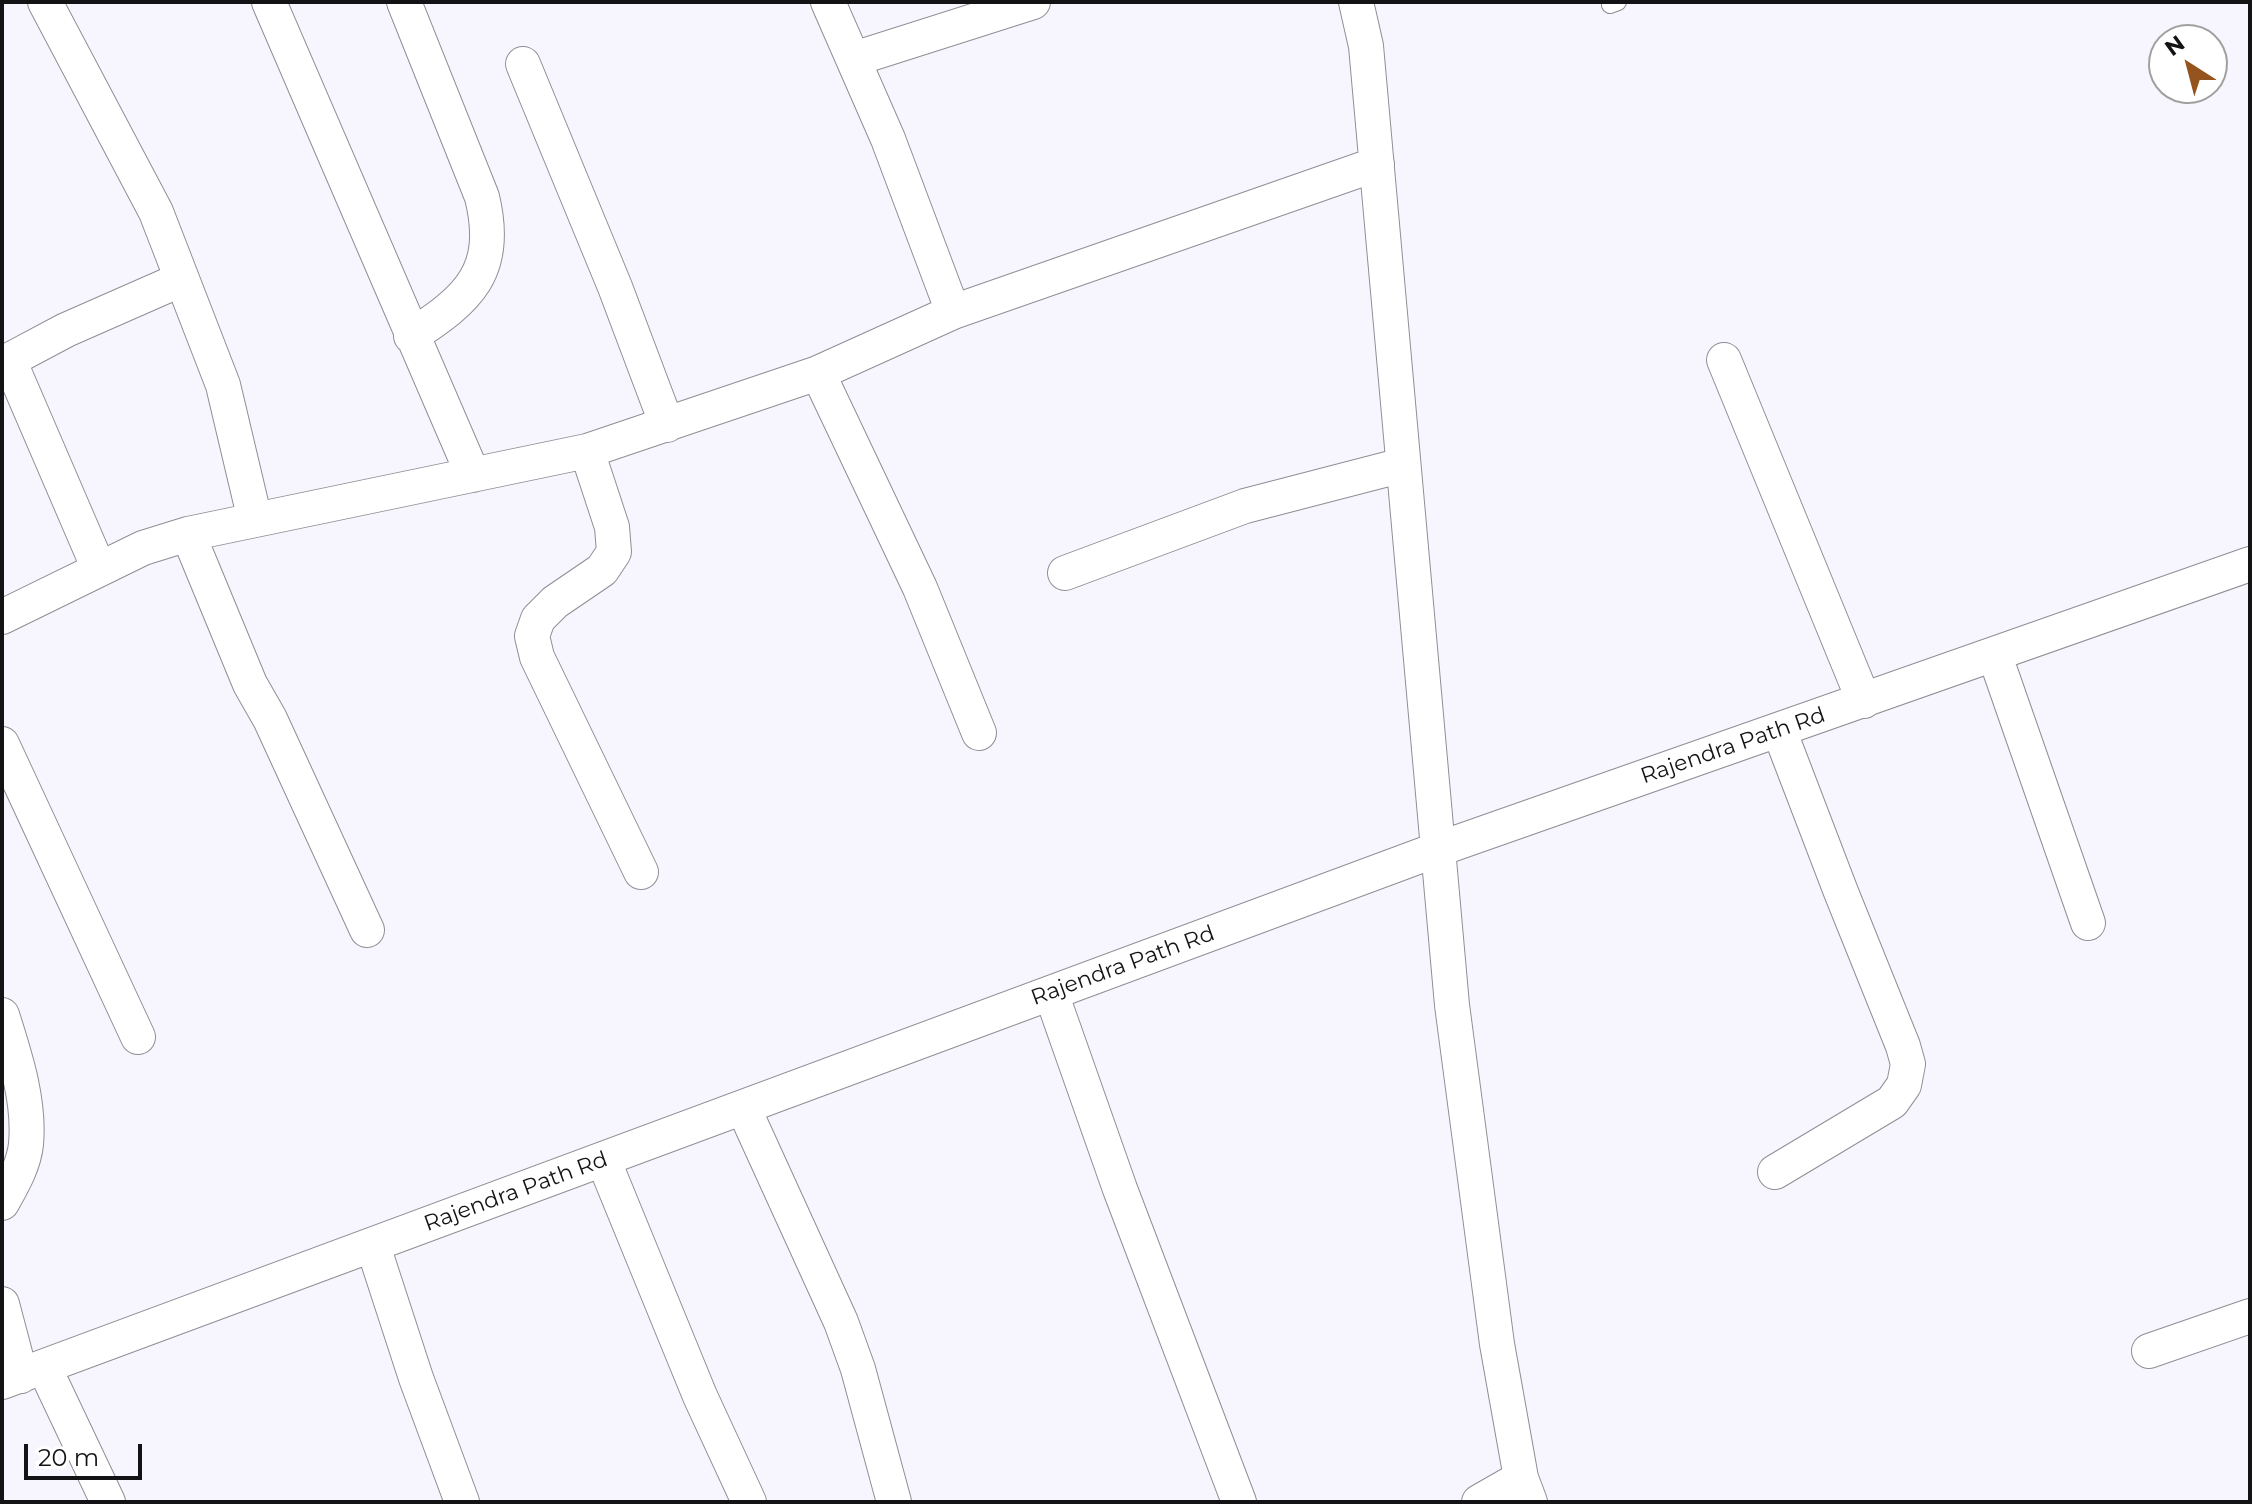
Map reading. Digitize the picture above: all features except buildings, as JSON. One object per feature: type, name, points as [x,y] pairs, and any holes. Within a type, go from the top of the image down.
[{"type":"street","points":[[45,2],[156,212],[223,385],[255,520]]},
{"type":"street","points":[[269,2],[473,475]]},
{"type":"street","points":[[404,2],[482,197],[488,222],[485,258],[475,284],[448,312],[411,336]]},
{"type":"street","points":[[828,2],[888,139],[953,312]]},
{"type":"street","points":[[854,59],[1033,2]]},
{"type":"street","points":[[1356,2],[1366,46],[1452,1005],[1495,1329],[1526,1490],[1479,1502]]},
{"type":"street","points":[[523,64],[615,287],[667,425]]},
{"type":"street","points":[[2,617],[143,548],[188,534],[587,451],[667,425],[818,373],[953,312],[1377,164]]},
{"type":"street","points":[[99,569],[5,362],[66,330],[182,279]]},
{"type":"street","points":[[1724,360],[1864,701]]},
{"type":"street","points":[[818,373],[920,588],[979,733]]},
{"type":"street","points":[[587,451],[612,527],[614,552],[602,570],[555,602],[538,619],[532,636],[549,684],[641,872]]},
{"type":"street","points":[[1065,573],[1245,506],[1403,465]]},
{"type":"street","points":[[188,534],[250,684],[270,719],[367,930]]},
{"type":"street","name":"Rajendra Path Rd","points":[[22,1375],[1436,850],[2250,564]]},
{"type":"street","points":[[1995,656],[2088,923]]},
{"type":"street","points":[[1775,1172],[1892,1102],[1904,1085],[1908,1064],[1893,1018],[1779,730]]},
{"type":"street","points":[[2,744],[138,1037]]},
{"type":"street","points":[[1051,993],[1120,1189],[1239,1502]]},
{"type":"street","points":[[2,1015],[17,1060],[26,1146],[18,1173],[2,1203]]},
{"type":"street","points":[[743,1107],[841,1322],[858,1369],[894,1502]]},
{"type":"street","points":[[603,1159],[700,1396],[749,1502]]},
{"type":"street","points":[[373,1246],[416,1378],[462,1502]]},
{"type":"street","points":[[2,1304],[22,1375],[108,1502]]},
{"type":"street","points":[[2149,1351],[2250,1316]]}]
